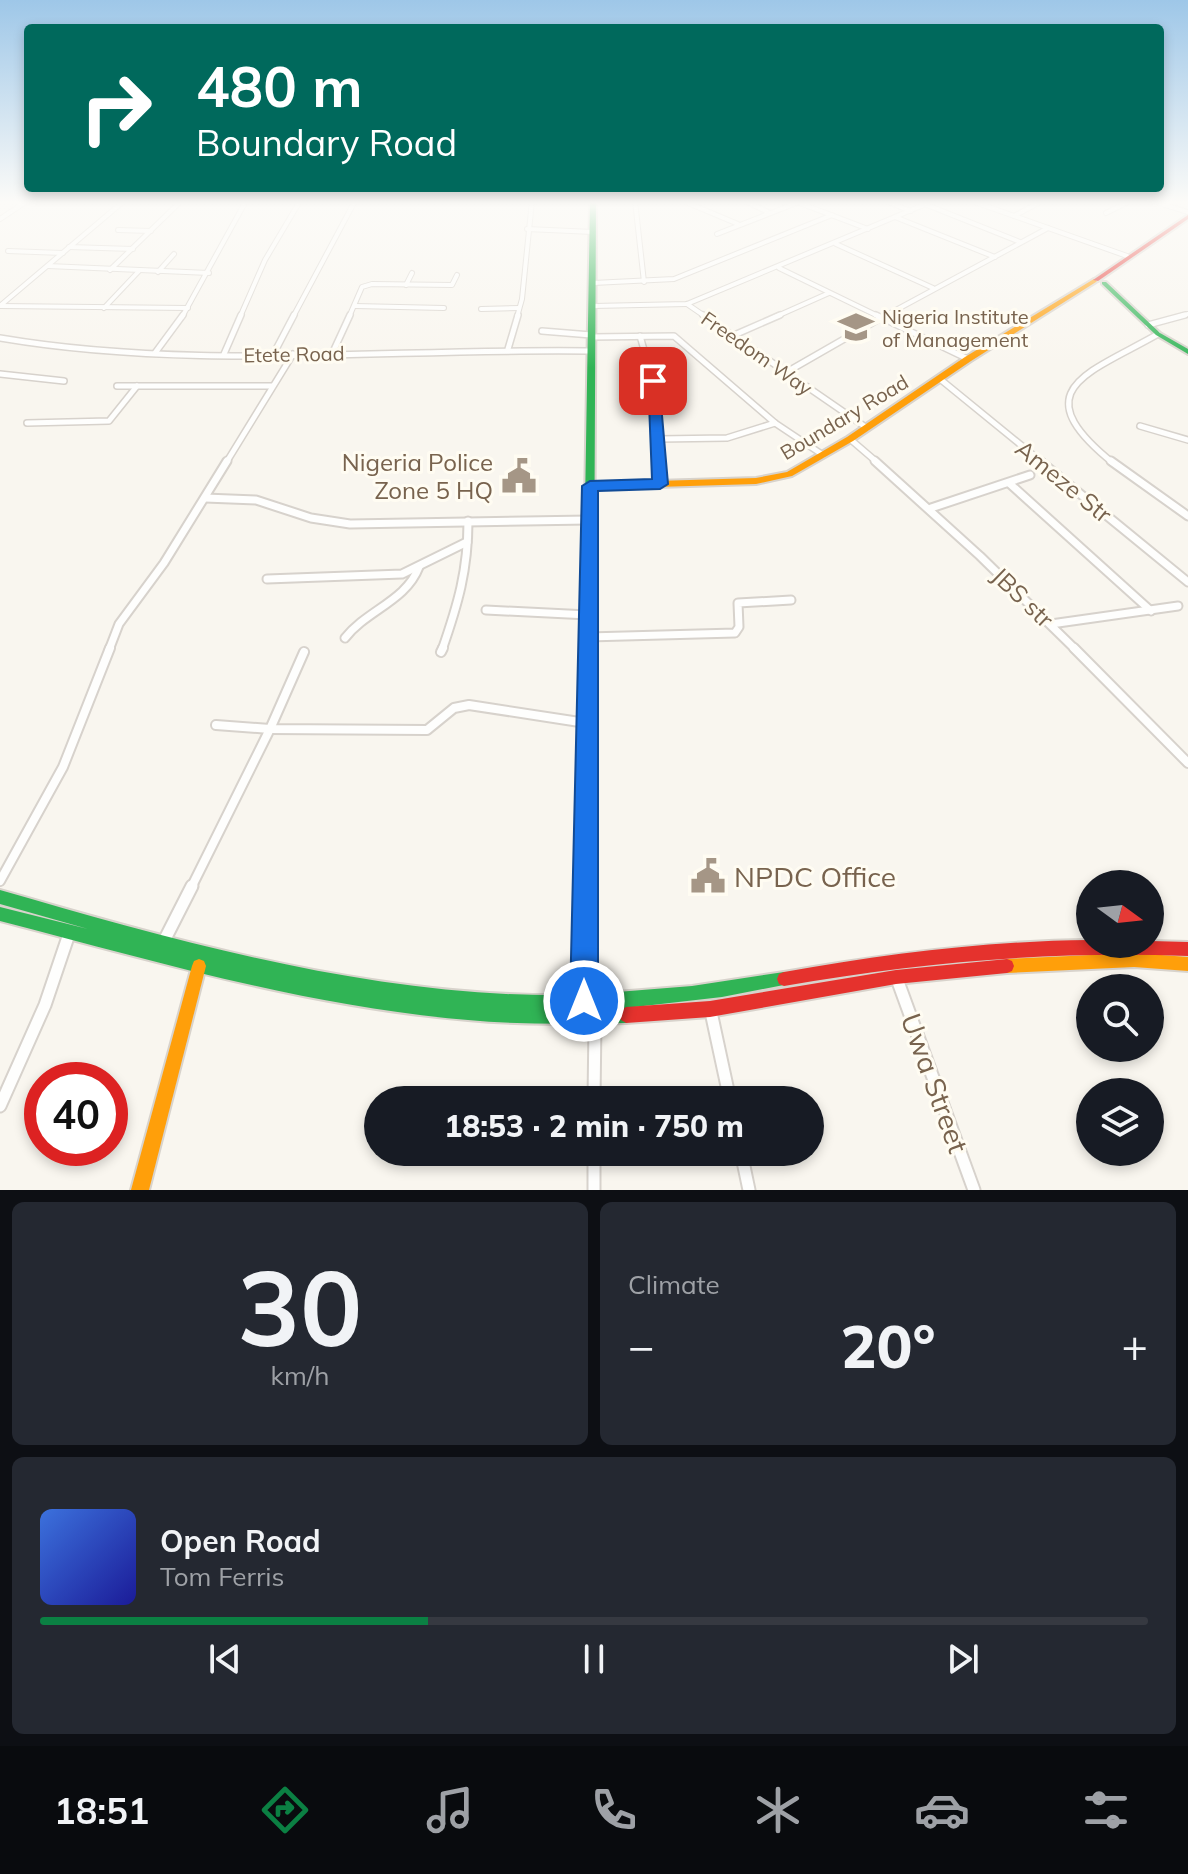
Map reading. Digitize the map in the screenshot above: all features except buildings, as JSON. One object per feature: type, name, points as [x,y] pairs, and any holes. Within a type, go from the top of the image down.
[{"type":"main road","points":[[590,1001],[586,723],[589,351],[593,257]]},
{"type":"main road","name":"Boundary Road","points":[[590,486],[756,481],[789,474],[850,439],[968,359],[1097,281],[1126,257]]},
{"type":"main road","points":[[1097,281],[1158,334],[1188,352]]},
{"type":"main road","points":[[0,897],[164,941],[301,973],[391,989],[532,1002],[662,998],[857,966],[977,951],[1121,945],[1188,949]]},
{"type":"main road","points":[[0,914],[276,983],[406,1004],[501,1015],[589,1018],[710,1009],[896,977],[1072,961],[1134,960],[1188,964]]},
{"type":"main road","points":[[140,1190],[199,966]]},
{"type":"street","points":[[59,257],[0,306],[188,308]]},
{"type":"street","points":[[110,270],[125,257]]},
{"type":"street","points":[[158,272],[172,257]]},
{"type":"street","points":[[155,353],[188,308],[217,257]]},
{"type":"street","points":[[224,354],[267,257]]},
{"type":"street","points":[[273,355],[325,257]]},
{"type":"street","points":[[508,349],[519,308],[524,257]]},
{"type":"street","points":[[641,257],[644,282]]},
{"type":"street","points":[[593,283],[644,282],[682,276],[730,257]]},
{"type":"street","points":[[593,306],[687,304],[806,257]]},
{"type":"street","points":[[864,257],[933,288]]},
{"type":"street","points":[[785,373],[933,288],[995,257]]},
{"type":"street","points":[[48,266],[209,273]]},
{"type":"street","points":[[779,268],[968,359]]},
{"type":"street","points":[[104,308],[139,271]]},
{"type":"street","points":[[406,285],[412,273]]},
{"type":"street","points":[[332,354],[362,287],[452,285],[457,275]]},
{"type":"street","points":[[732,336],[829,293]]},
{"type":"street","name":"Freedom Way","points":[[687,304],[867,428]]},
{"type":"street","points":[[355,306],[444,308]]},
{"type":"street","points":[[481,309],[519,308]]},
{"type":"street","points":[[1148,325],[1188,314]]},
{"type":"street","points":[[542,331],[591,336],[674,336],[775,423],[823,455]]},
{"type":"street","points":[[1158,334],[1074,383],[1066,391],[1065,404],[1068,415],[1093,445],[1188,516]]},
{"type":"street","points":[[640,336],[653,381],[660,484]]},
{"type":"street","name":"Etete Road","points":[[0,338],[56,348],[155,353],[273,355],[508,349],[589,351]]},
{"type":"street","points":[[0,881],[63,767],[119,624],[164,563],[293,354]]},
{"type":"street","points":[[0,374],[64,381]]},
{"type":"street","name":"Ameze Str","points":[[940,379],[1188,582]]},
{"type":"street","points":[[117,386],[272,386]]},
{"type":"street","points":[[27,423],[109,421],[137,386]]},
{"type":"street","points":[[659,439],[727,438],[775,423]]},
{"type":"street","points":[[1140,426],[1188,440]]},
{"type":"street","name":"JBS str","points":[[850,439],[931,508],[1188,763]]},
{"type":"street","points":[[931,508],[1030,475]]},
{"type":"street","points":[[1009,483],[1151,611]]},
{"type":"street","points":[[205,498],[256,500],[302,516],[350,524],[589,520]]},
{"type":"street","points":[[441,652],[459,602],[468,559],[468,521]]},
{"type":"street","points":[[267,579],[402,574],[467,542]]},
{"type":"street","points":[[345,638],[371,610],[404,593],[417,577],[419,567]]},
{"type":"street","points":[[588,637],[735,633],[739,627],[738,603],[791,600]]},
{"type":"street","points":[[1051,624],[1178,606]]},
{"type":"street","points":[[486,610],[588,615]]},
{"type":"street","points":[[164,941],[270,729],[304,652]]},
{"type":"street","points":[[216,725],[270,729],[427,730],[454,708],[469,705],[586,723]]},
{"type":"street","points":[[0,1106],[45,1005],[70,933]]},
{"type":"street","name":"Uwa Street","points":[[896,977],[974,1190]]},
{"type":"street","points":[[590,1001],[593,1086]]},
{"type":"street","points":[[710,1009],[727,1086]]},
{"type":"street","points":[[594,1166],[594,1190]]},
{"type":"street","points":[[744,1166],[749,1190]]},
{"type":"traffic: fast","points":[[584,1000],[592,257]]},
{"type":"traffic: fast","points":[[1104,283],[1158,334],[1188,352]]},
{"type":"traffic: fast","points":[[0,897],[198,952],[400,991],[468,998],[567,1002],[692,994],[784,979]]},
{"type":"traffic: fast","points":[[0,914],[231,972],[388,1003],[467,1013],[547,1017],[626,1015]]},
{"type":"traffic: slow","points":[[590,486],[756,481],[789,474],[850,439],[968,359],[1094,281]]},
{"type":"traffic: slow","points":[[1007,966],[1134,960],[1188,964]]},
{"type":"traffic: slow","points":[[140,1190],[199,966]]},
{"type":"traffic: jam","points":[[1096,280],[1130,257]]},
{"type":"traffic: jam","points":[[784,979],[885,963],[985,952],[1086,947],[1188,949]]},
{"type":"traffic: jam","points":[[626,1015],[710,1009],[896,977],[1007,966]]},
{"type":"place","name":"Nigeria Institute of Management","points":[[856,327]]},
{"type":"place","name":"Nigeria Police Zone 5 HQ","points":[[519,476]]},
{"type":"place","name":"NPDC Office","points":[[708,876]]},
{"type":"route","points":[[584,1001],[590,486],[660,484],[653,381]]}]
